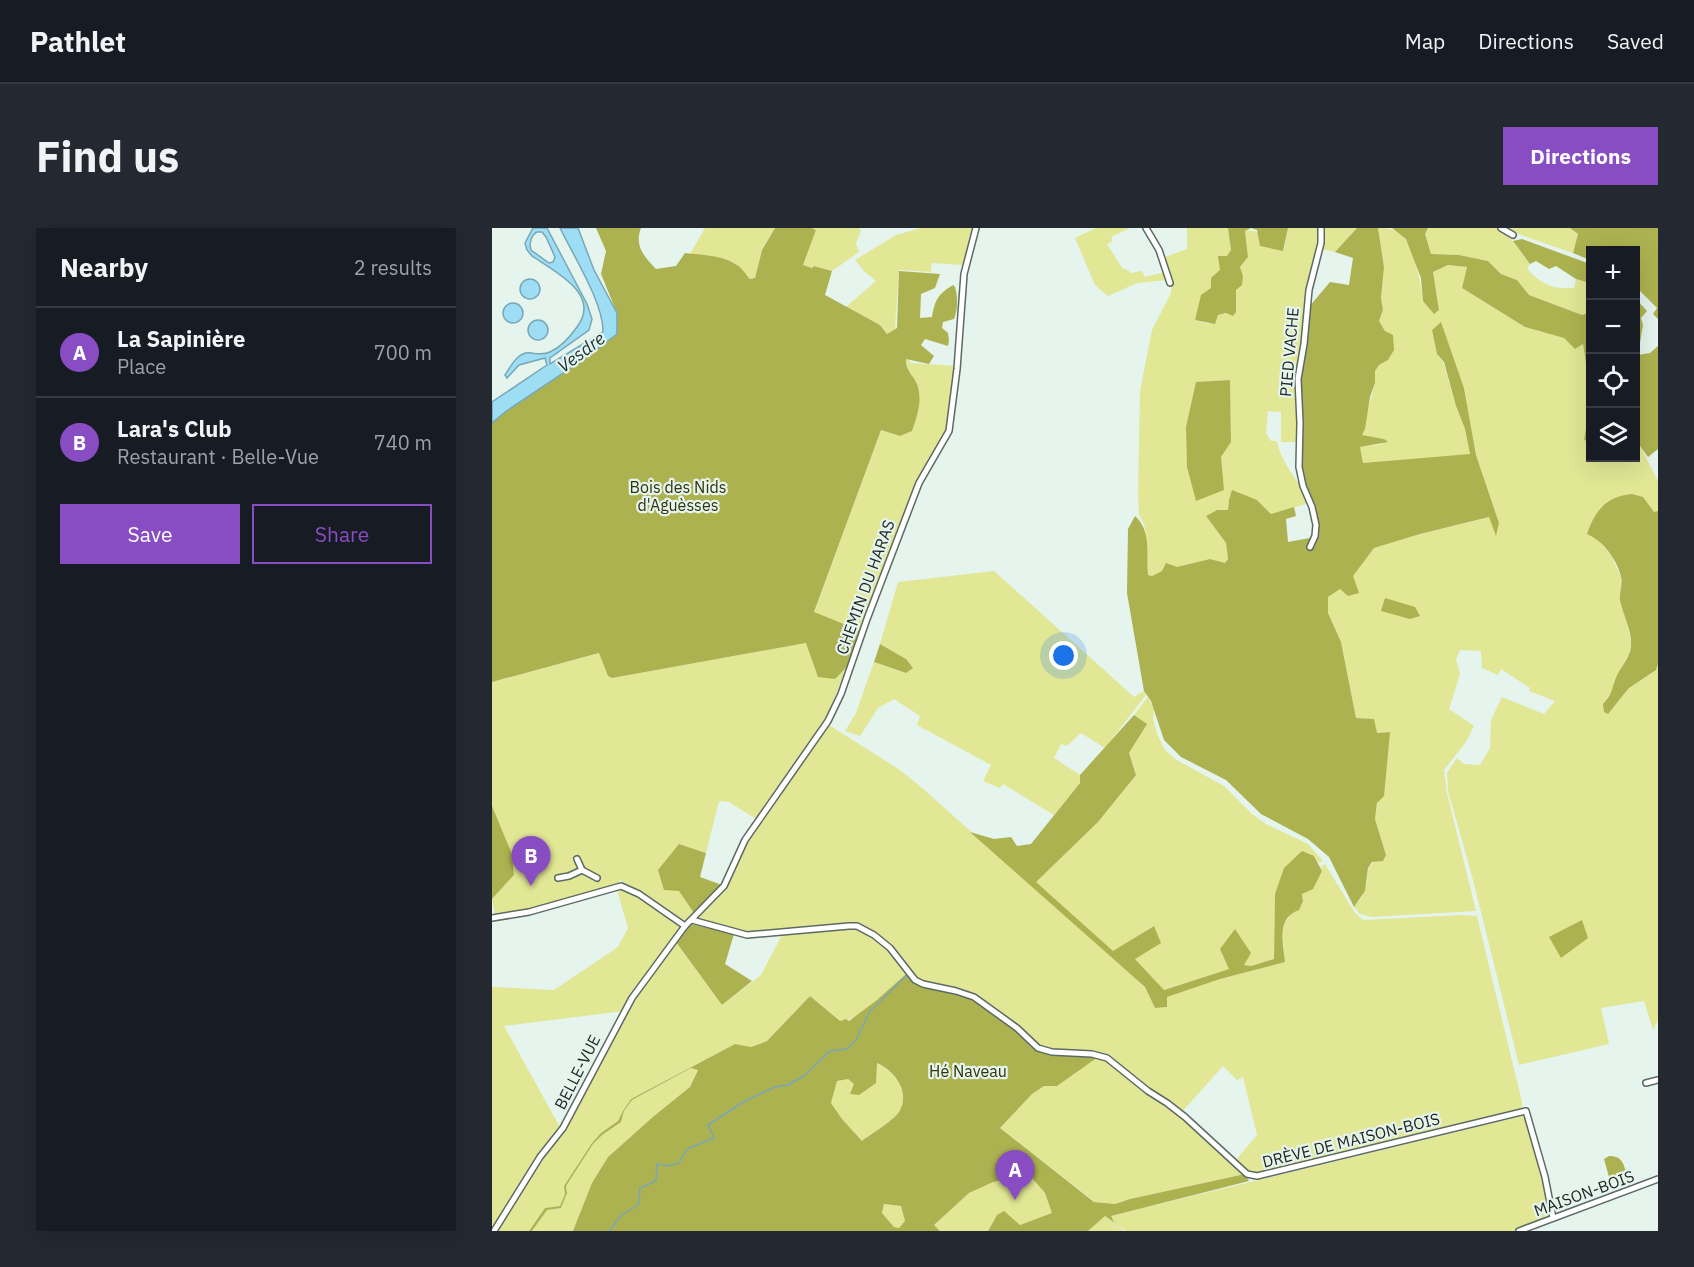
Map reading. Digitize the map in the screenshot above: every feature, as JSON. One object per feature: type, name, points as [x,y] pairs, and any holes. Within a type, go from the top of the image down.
[{"type":"street","name":"CHEMIN DU HARAS","points":[[692,920],[724,886],[745,840],[828,721],[841,694],[915,492],[949,431],[957,369],[964,274],[976,228]]},
{"type":"street","points":[[1146,228],[1160,250],[1170,282]]},
{"type":"street","name":"PIED VACHE","points":[[1310,547],[1315,536],[1316,525],[1299,467],[1298,379],[1309,290],[1321,243],[1321,228]]},
{"type":"street","points":[[1501,228],[1513,235]]},
{"type":"street","points":[[577,859],[582,870],[597,878]]},
{"type":"street","points":[[558,878],[582,870]]},
{"type":"street","points":[[492,918],[529,912],[621,886],[639,894],[685,926]]},
{"type":"street","name":"BELLE-VUE","points":[[494,1231],[540,1157],[563,1128],[632,998],[685,926],[692,920]]},
{"type":"street","name":"DRÈVE DE MAISON-BOIS","points":[[692,920],[747,935],[849,926],[857,926],[866,930],[890,948],[915,980],[974,998],[1017,1028],[1038,1048],[1052,1052],[1092,1054],[1107,1058],[1185,1117],[1247,1174],[1257,1176],[1526,1112],[1545,1177],[1553,1218]]},
{"type":"street","points":[[1646,1083],[1658,1080]]},
{"type":"street","name":"MAISON-BOIS","points":[[1519,1231],[1658,1179]]},
{"type":"green space","name":"Bois des Nids d'Aguèsses","points":[[596,228],[641,228],[639,240],[641,250],[656,269],[676,266],[685,253],[705,255],[731,262],[741,268],[750,279],[755,278],[762,250],[775,228],[812,228],[816,230],[803,265],[832,271],[825,295],[880,325],[887,334],[897,328],[899,271],[940,274],[935,288],[921,294],[920,318],[932,317],[936,302],[944,291],[953,285],[955,287],[957,303],[954,319],[943,322],[942,328],[948,333],[948,346],[925,339],[921,345],[934,356],[929,364],[906,359],[908,369],[919,390],[919,408],[912,431],[900,436],[881,430],[814,612],[861,631],[847,667],[835,679],[818,677],[806,643],[612,678],[608,676],[599,653],[492,682],[492,423],[617,334],[617,313],[601,274],[606,251]]},
{"type":"green space","points":[[705,228],[775,228],[762,249],[755,278],[750,279],[728,260],[690,254]]},
{"type":"green space","points":[[812,228],[859,228],[861,231],[856,243],[859,252],[832,271],[803,265],[816,230]]},
{"type":"green space","points":[[921,228],[974,228],[963,265],[932,263],[931,272],[899,270],[894,342],[880,325],[846,307],[876,281],[855,260],[896,235]]},
{"type":"green space","points":[[1096,228],[1130,228],[1111,237],[1113,241],[1107,244],[1122,268],[1131,273],[1142,271],[1145,277],[1166,272],[1167,280],[1137,283],[1108,296],[1095,285],[1075,238]]},
{"type":"green space","points":[[1187,228],[1228,228],[1231,250],[1195,320],[1209,324],[1217,315],[1236,312],[1236,290],[1243,276],[1240,267],[1248,257],[1245,231],[1260,234],[1284,250],[1288,228],[1319,228],[1320,241],[1303,312],[1303,336],[1296,378],[1299,442],[1281,442],[1281,412],[1268,411],[1266,433],[1271,441],[1277,441],[1282,457],[1309,503],[1271,514],[1257,500],[1229,500],[1228,510],[1217,510],[1206,516],[1226,543],[1228,559],[1225,563],[1210,559],[1162,571],[1152,576],[1148,575],[1147,541],[1144,524],[1139,515],[1140,391],[1152,330],[1171,293],[1171,282],[1165,257],[1187,249]],"holes":[[[1230,380],[1231,441],[1221,457],[1196,382]]]},
{"type":"green space","points":[[1228,228],[1251,228],[1245,231],[1248,257],[1240,267],[1243,276],[1242,285],[1236,290],[1236,312],[1233,316],[1226,313],[1218,315],[1215,324],[1195,320],[1201,295],[1211,288],[1211,278],[1220,270],[1218,256],[1227,256],[1231,250]]},
{"type":"green space","points":[[1251,228],[1288,228],[1283,251],[1260,246],[1257,230]]},
{"type":"green space","points":[[1322,228],[1357,228],[1335,252],[1322,249]]},
{"type":"green space","points":[[1357,228],[1378,228],[1384,267],[1381,298],[1383,310],[1379,321],[1385,331],[1393,335],[1394,350],[1388,360],[1379,365],[1375,371],[1375,383],[1362,435],[1384,439],[1388,442],[1360,447],[1363,463],[1470,454],[1465,429],[1444,362],[1437,354],[1432,330],[1441,322],[1464,388],[1476,455],[1499,523],[1496,536],[1489,517],[1374,548],[1353,576],[1359,593],[1348,596],[1340,589],[1328,597],[1328,613],[1341,642],[1356,718],[1374,719],[1377,733],[1390,732],[1384,796],[1377,803],[1375,819],[1386,855],[1383,861],[1372,862],[1368,868],[1365,891],[1354,907],[1329,857],[1308,839],[1261,814],[1226,780],[1181,757],[1164,740],[1151,701],[1144,691],[1127,593],[1128,529],[1135,516],[1146,536],[1148,575],[1152,576],[1162,571],[1166,563],[1177,567],[1210,559],[1225,563],[1228,559],[1226,543],[1206,516],[1217,510],[1228,510],[1232,490],[1257,500],[1271,514],[1294,507],[1296,516],[1286,519],[1288,542],[1315,537],[1313,510],[1300,464],[1299,382],[1306,349],[1309,307],[1330,282],[1349,285],[1353,258],[1335,252]]},
{"type":"green space","points":[[1378,228],[1389,229],[1401,234],[1408,243],[1417,268],[1423,301],[1439,310],[1433,272],[1448,265],[1467,267],[1462,288],[1525,327],[1564,338],[1575,349],[1583,344],[1586,365],[1584,440],[1586,441],[1586,462],[1640,462],[1640,446],[1658,481],[1658,511],[1597,539],[1611,555],[1621,577],[1620,598],[1627,620],[1631,645],[1628,656],[1614,681],[1614,688],[1603,704],[1615,706],[1629,688],[1656,670],[1658,664],[1658,1020],[1653,1030],[1644,1001],[1601,1008],[1609,1044],[1519,1065],[1472,876],[1448,791],[1447,773],[1457,758],[1464,764],[1480,765],[1490,748],[1491,720],[1502,697],[1544,714],[1555,701],[1529,691],[1530,688],[1501,669],[1498,675],[1482,668],[1481,651],[1460,650],[1456,659],[1460,674],[1449,709],[1474,726],[1466,742],[1444,770],[1447,793],[1476,911],[1372,917],[1360,914],[1354,907],[1365,890],[1370,866],[1386,855],[1375,819],[1390,732],[1377,733],[1366,718],[1356,718],[1341,642],[1328,613],[1328,597],[1340,589],[1374,548],[1490,517],[1496,534],[1499,523],[1476,455],[1464,388],[1441,323],[1432,330],[1437,354],[1443,362],[1465,429],[1470,455],[1363,463],[1360,447],[1382,444],[1384,439],[1361,435],[1375,383],[1375,371],[1379,365],[1388,360],[1385,331],[1379,321],[1383,310],[1381,298],[1384,267]]},
{"type":"green space","points":[[1392,228],[1428,228],[1425,234],[1431,254],[1459,255],[1488,261],[1501,274],[1517,280],[1529,295],[1582,315],[1586,314],[1586,363],[1583,344],[1575,349],[1564,338],[1525,327],[1462,288],[1467,267],[1448,265],[1433,272],[1439,310],[1434,314],[1423,301],[1421,278],[1406,239]]},
{"type":"green space","points":[[1428,228],[1498,228],[1505,231],[1530,264],[1527,269],[1537,279],[1554,287],[1567,288],[1574,288],[1576,279],[1586,282],[1586,314],[1582,315],[1529,295],[1517,280],[1501,274],[1488,261],[1459,255],[1431,254],[1425,234]]},
{"type":"green space","points":[[1505,228],[1570,228],[1578,234],[1573,253]]},
{"type":"green space","points":[[1570,228],[1658,228],[1658,319],[1653,314],[1657,308],[1640,291],[1640,246],[1586,246],[1586,258],[1573,253],[1578,234]]},
{"type":"green space","points":[[1522,239],[1586,263],[1586,282],[1576,279],[1556,266],[1549,269],[1536,261],[1530,264],[1513,241]]},
{"type":"green space","points":[[1640,303],[1647,311],[1641,318],[1643,325],[1640,343]]},
{"type":"green space","points":[[1658,346],[1658,449],[1648,457],[1640,446],[1640,355],[1650,353]]},
{"type":"green space","points":[[906,357],[911,363],[955,366],[947,432],[916,485],[861,631],[814,613],[881,430],[900,436],[911,431],[915,420],[919,396]]},
{"type":"green space","points":[[1230,380],[1231,442],[1221,457],[1224,490],[1196,501],[1187,467],[1186,427],[1196,382]]},
{"type":"green space","points":[[1632,494],[1643,497],[1654,512],[1658,511],[1658,664],[1656,670],[1629,688],[1608,714],[1604,712],[1603,704],[1610,695],[1617,676],[1629,655],[1631,640],[1620,600],[1619,569],[1603,546],[1587,534],[1594,518],[1608,501]]},
{"type":"green space","points":[[994,571],[1134,697],[1144,691],[1146,695],[1105,748],[1081,733],[1067,746],[1061,744],[1054,758],[1080,775],[1080,783],[1054,815],[1003,784],[1000,788],[983,781],[991,765],[917,725],[920,716],[894,699],[878,708],[860,736],[845,731],[856,713],[874,662],[905,673],[906,659],[880,644],[898,582]]},
{"type":"green space","points":[[1385,598],[1415,607],[1420,616],[1410,619],[1381,611]]},
{"type":"green space","points":[[806,643],[835,679],[847,667],[826,718],[756,819],[729,802],[719,801],[706,853],[679,844],[679,891],[694,913],[685,923],[620,880],[603,889],[573,898],[495,915],[492,899],[514,875],[512,854],[492,806],[492,682],[600,653],[608,676],[612,678]]},
{"type":"green space","points":[[880,644],[906,659],[913,668],[906,673],[874,662]]},
{"type":"green space","points":[[1148,697],[1154,709],[1153,718],[1157,734],[1165,750],[1175,759],[1224,786],[1252,814],[1266,824],[1308,844],[1323,861],[1319,863],[1314,856],[1275,894],[1274,959],[1251,966],[1244,965],[1163,990],[1135,959],[1153,926],[1113,952],[1035,882],[1098,822],[1136,775],[1129,753],[1146,724],[1134,715]]},
{"type":"green space","points":[[1134,715],[1147,724],[1129,753],[1136,775],[1098,822],[1036,882],[1113,951],[1154,926],[1161,943],[1135,959],[1164,990],[1229,969],[1220,949],[1235,929],[1251,953],[1244,965],[1251,966],[1274,959],[1275,894],[1284,868],[1302,851],[1314,856],[1322,871],[1313,889],[1302,894],[1303,901],[1299,910],[1287,919],[1284,925],[1282,939],[1285,962],[1220,979],[1167,997],[1167,1007],[1155,1008],[1145,987],[970,832],[994,839],[1011,837],[1017,846],[1031,844],[1080,783],[1080,775]]},
{"type":"green space","points":[[829,725],[900,770],[921,787],[1145,987],[1155,1008],[1167,1007],[1166,997],[1220,979],[1285,962],[1282,928],[1291,913],[1303,901],[1302,894],[1322,871],[1321,866],[1325,864],[1355,913],[1363,920],[1477,916],[1522,1109],[1347,1153],[1254,1173],[1248,1171],[1236,1160],[1257,1135],[1243,1077],[1237,1080],[1223,1066],[1182,1112],[1146,1089],[1111,1058],[1100,1057],[1175,1110],[1245,1174],[1115,1204],[1095,1202],[1000,1128],[1032,1094],[1044,1086],[1057,1086],[1085,1065],[1084,1056],[1055,1055],[1038,1051],[1020,1035],[966,999],[952,992],[916,983],[881,940],[866,928],[856,924],[747,933],[698,917],[726,887],[747,840]]},
{"type":"green space","points":[[492,806],[512,854],[514,875],[492,899]]},
{"type":"green space","points":[[679,844],[706,853],[700,877],[722,885],[694,913],[679,891],[664,890],[658,870]]},
{"type":"green space","points":[[617,890],[626,891],[643,899],[682,928],[624,1011],[504,1026],[561,1129],[532,1165],[492,1230],[492,987],[554,990],[618,947],[628,928]]},
{"type":"green space","points":[[1582,920],[1588,938],[1561,958],[1549,937]]},
{"type":"green space","points":[[691,924],[734,934],[725,964],[752,981],[722,1005],[676,942]]},
{"type":"green space","points":[[849,928],[875,939],[906,974],[875,1003],[857,1016],[840,1021],[810,996],[767,1041],[751,1047],[735,1044],[631,1099],[619,1121],[601,1133],[592,1143],[564,1186],[565,1194],[560,1206],[545,1208],[529,1231],[496,1231],[554,1140],[634,999],[676,942],[722,1005],[761,975],[782,935]]},
{"type":"green space","name":"Hé Naveau","points":[[906,974],[922,985],[977,1002],[1008,1025],[1035,1050],[1053,1054],[1098,1057],[1057,1086],[1044,1086],[1032,1094],[1000,1128],[1094,1202],[1115,1204],[1245,1174],[1249,1181],[1111,1216],[1114,1222],[1126,1231],[1105,1216],[1088,1231],[988,1231],[997,1215],[1004,1211],[1020,1225],[1052,1213],[1045,1193],[1026,1171],[969,1193],[934,1225],[940,1231],[573,1231],[592,1183],[608,1157],[690,1087],[698,1070],[691,1068],[632,1100],[624,1111],[621,1122],[593,1144],[566,1186],[567,1193],[561,1208],[547,1210],[532,1231],[529,1231],[545,1208],[560,1206],[565,1194],[564,1186],[592,1143],[601,1133],[618,1121],[631,1099],[735,1044],[751,1047],[767,1041],[810,996],[840,1021],[846,1019],[849,1021]],"holes":[[[877,1063],[890,1071],[899,1083],[902,1090],[902,1104],[899,1112],[892,1119],[862,1141],[831,1103],[837,1081],[848,1079],[854,1084],[850,1094],[859,1095],[876,1083]],[[884,1204],[901,1206],[905,1221],[899,1228],[894,1227],[882,1213]]]},
{"type":"green space","points":[[876,1063],[895,1076],[902,1089],[902,1104],[899,1112],[892,1119],[862,1141],[831,1103],[837,1081],[848,1079],[855,1084]]},
{"type":"green space","points":[[691,1068],[698,1069],[690,1087],[608,1157],[573,1231],[532,1231],[547,1210],[561,1208],[567,1193],[566,1186],[593,1144],[621,1122],[624,1111],[632,1100]]},
{"type":"green space","points":[[1522,1116],[1527,1119],[1549,1204],[1541,1220],[1514,1231],[1126,1231],[1110,1216]]},
{"type":"green space","points":[[1609,1156],[1620,1159],[1628,1177],[1624,1179],[1609,1177],[1604,1159]]},
{"type":"green space","points":[[1026,1171],[1045,1193],[1053,1213],[1020,1225],[997,1215],[988,1231],[940,1231],[933,1226],[969,1193]]},
{"type":"green space","points":[[884,1204],[901,1206],[905,1221],[899,1228],[894,1227],[882,1213]]},
{"type":"green space","points":[[1105,1216],[1124,1231],[1088,1231]]},
{"type":"water","name":"Vesdre","points":[[533,228],[547,228],[587,304],[592,319],[589,330],[550,358],[550,364],[603,332],[599,308],[560,228],[578,228],[594,270],[617,313],[617,334],[492,423],[492,402],[547,365],[545,358],[519,365],[507,378],[505,375],[515,360],[522,354],[545,354],[558,347],[574,331],[583,315],[584,304],[580,294],[562,276],[532,256],[525,243]],"holes":[[[542,232],[555,257],[553,262],[549,263],[531,250],[530,242],[533,235]]]},
{"type":"water","points":[[530,279],[537,282],[540,289],[537,296],[530,299],[523,296],[520,289],[523,282]]},
{"type":"water","points":[[513,303],[520,306],[523,313],[520,320],[513,323],[506,320],[503,313],[506,306]]},
{"type":"water","points":[[538,320],[545,323],[548,330],[545,337],[538,340],[531,337],[528,330],[531,323]]},
{"type":"waterway","points":[[609,1231],[621,1216],[639,1204],[640,1188],[656,1181],[657,1164],[668,1166],[679,1163],[687,1149],[714,1138],[708,1125],[743,1102],[775,1087],[788,1085],[804,1076],[830,1051],[847,1049],[856,1040],[870,1011],[906,976]]},
{"type":"place","name":"Lara's Club","points":[[531,886]]},
{"type":"place","name":"La Sapinière","points":[[1015,1200]]}]
